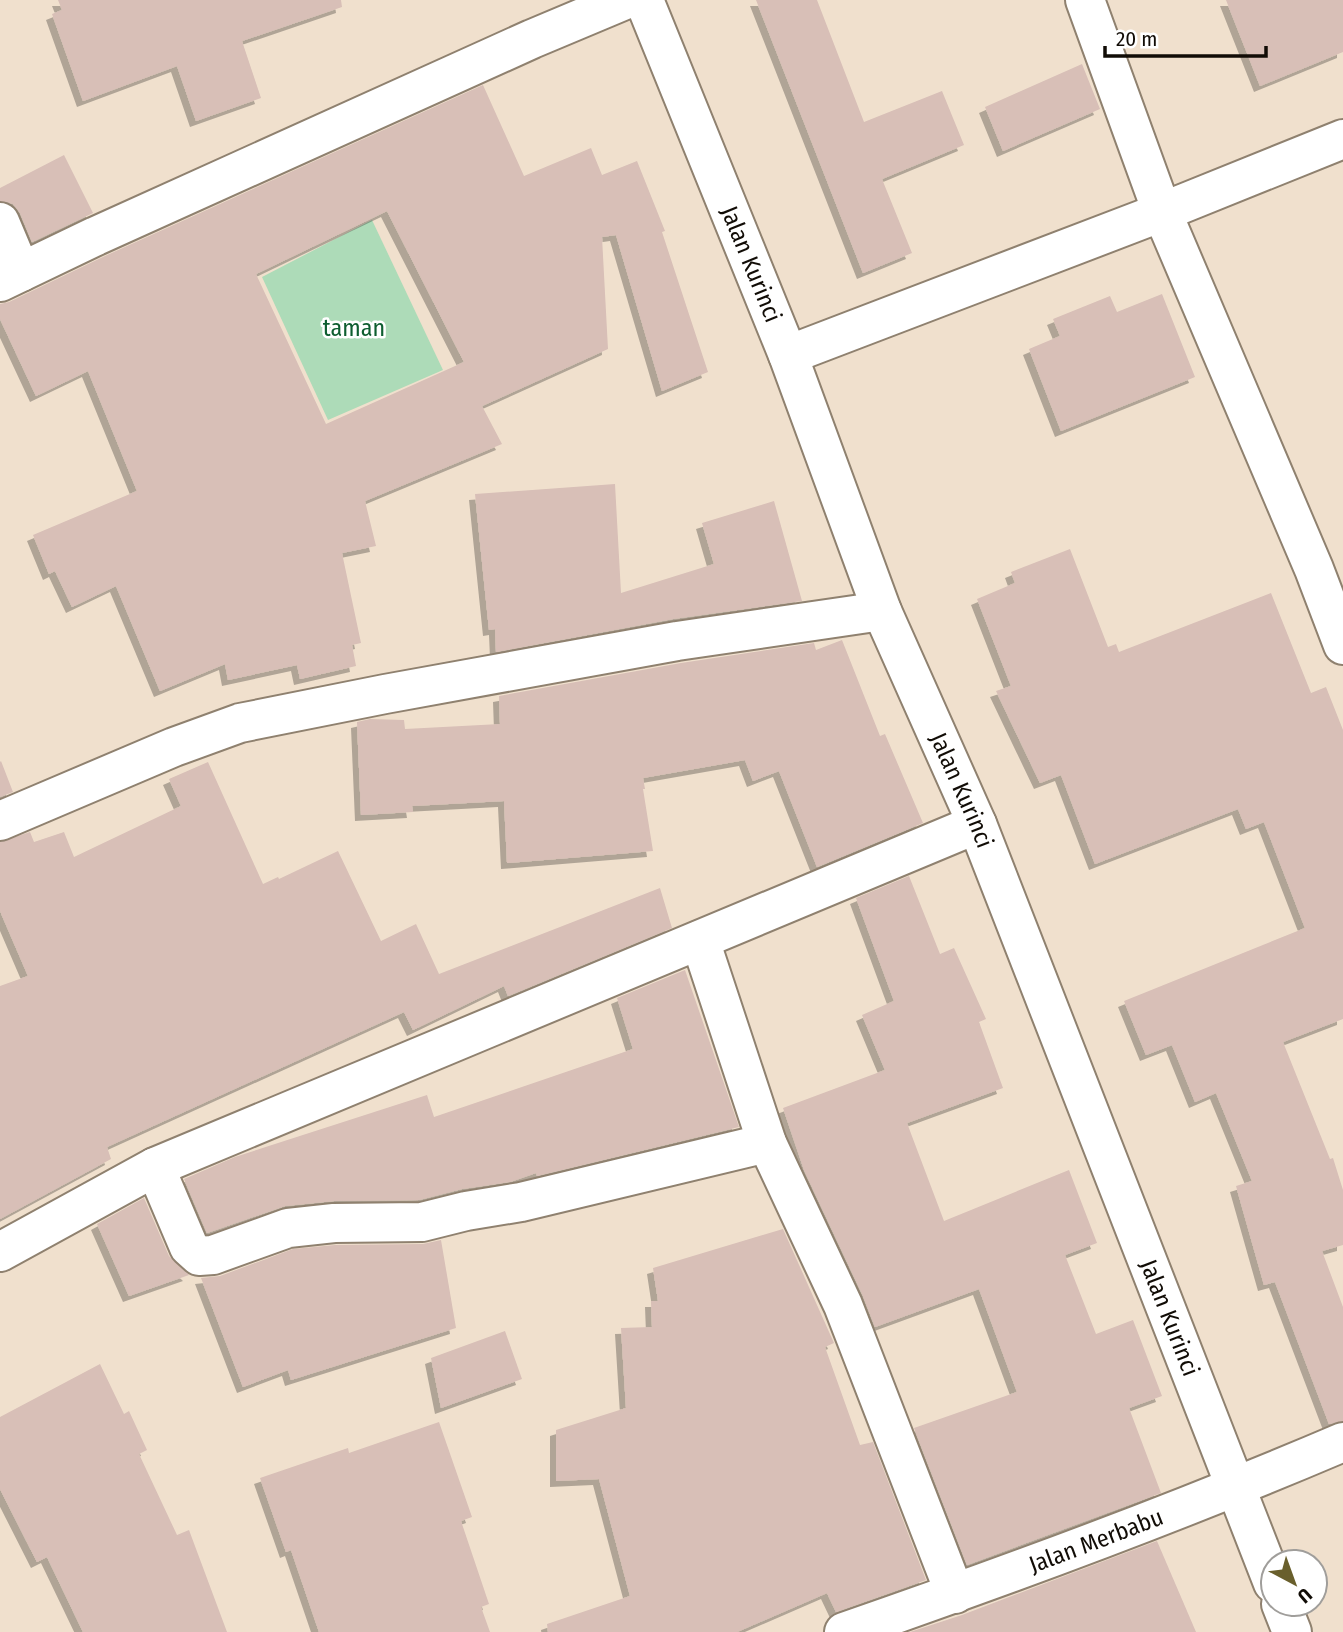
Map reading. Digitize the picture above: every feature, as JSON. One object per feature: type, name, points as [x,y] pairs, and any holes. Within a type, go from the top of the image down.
[{"type":"street","points":[[0,222],[11,277],[532,39],[625,0]]},
{"type":"street","name":"Jalan Kurinci","points":[[644,0],[788,355],[882,611],[977,824],[1259,1548]]},
{"type":"street","points":[[1085,0],[1162,212],[1328,563],[1343,645]]},
{"type":"street","points":[[788,355],[1162,212],[1343,139]]},
{"type":"street","points":[[0,821],[174,747],[240,723],[677,641],[882,611]]},
{"type":"street","points":[[0,1252],[155,1167],[977,824]]},
{"type":"street","points":[[700,940],[767,1143],[843,1305],[955,1594]]},
{"type":"street","points":[[155,1167],[189,1247],[200,1255],[213,1255],[288,1228],[334,1223],[422,1222],[521,1202],[767,1143]]},
{"type":"street","name":"Jalan Merbabu","points":[[844,1632],[955,1594],[1235,1488],[1343,1442]]},
{"type":"green space","name":"taman","points":[[372,220],[443,370],[328,420],[262,277]]},
{"type":"building","points":[[58,0],[341,0],[342,7],[242,41],[261,98],[196,121],[177,66],[83,101],[52,14],[62,10]]},
{"type":"building","points":[[756,0],[817,0],[864,122],[942,91],[964,145],[882,179],[912,253],[863,273]]},
{"type":"building","points":[[1226,0],[1343,0],[1343,52],[1260,86]]},
{"type":"building","points":[[1082,64],[1100,109],[1003,151],[985,107]]},
{"type":"building","points":[[483,85],[524,176],[591,148],[602,175],[637,161],[665,231],[662,232],[708,372],[662,391],[616,235],[602,237],[608,349],[482,406],[502,444],[365,501],[376,546],[342,553],[361,643],[352,645],[356,666],[300,679],[297,665],[228,680],[225,664],[160,691],[116,586],[72,607],[55,571],[49,574],[33,535],[137,491],[88,371],[36,396],[0,319],[0,304]],"holes":[[[387,211],[464,362],[326,424],[256,274]]]},
{"type":"building","points":[[64,155],[93,213],[32,242],[20,213],[13,204],[0,201],[0,188]]},
{"type":"building","points":[[1162,294],[1195,377],[1061,431],[1029,349],[1060,336],[1053,319],[1110,296],[1117,312]]},
{"type":"building","points":[[615,484],[621,593],[714,564],[702,523],[774,501],[802,601],[673,619],[496,652],[495,629],[489,630],[475,494]]},
{"type":"building","points":[[1070,549],[1108,647],[1116,644],[1119,652],[1271,593],[1311,693],[1326,687],[1343,730],[1343,1019],[1283,1042],[1330,1159],[1333,1158],[1343,1190],[1343,1245],[1322,1251],[1343,1307],[1343,1421],[1329,1424],[1275,1282],[1264,1285],[1236,1186],[1252,1181],[1216,1093],[1195,1102],[1172,1045],[1146,1055],[1124,1001],[1305,928],[1264,822],[1246,829],[1238,809],[1095,864],[1061,775],[1040,783],[996,691],[1011,686],[977,599],[1015,583],[1011,572]]},
{"type":"building","points":[[842,640],[880,736],[885,734],[923,823],[817,867],[779,771],[753,781],[745,760],[643,778],[653,851],[507,863],[504,801],[412,806],[413,812],[361,815],[357,722],[370,719],[404,720],[405,729],[500,724],[499,696],[681,663],[814,643],[816,650]]},
{"type":"building","points":[[0,762],[13,792],[0,797]]},
{"type":"building","points":[[208,762],[263,884],[338,851],[381,941],[416,924],[439,974],[660,888],[672,928],[508,996],[504,986],[413,1030],[404,1012],[107,1147],[111,1159],[0,1219],[0,986],[28,976],[0,911],[0,842],[30,832],[34,842],[64,832],[74,857],[181,806],[169,779]]},
{"type":"building","points":[[909,876],[940,954],[954,948],[986,1019],[979,1022],[1003,1088],[907,1123],[944,1221],[1069,1170],[1097,1243],[1065,1255],[1096,1334],[1133,1320],[1162,1396],[1129,1408],[1161,1493],[967,1565],[914,1428],[1017,1392],[979,1289],[875,1327],[804,1170],[783,1108],[885,1070],[862,1015],[894,1001],[856,898]]},
{"type":"building","points":[[685,970],[739,1127],[537,1176],[536,1173],[510,1182],[462,1189],[419,1200],[334,1201],[285,1206],[207,1233],[184,1179],[235,1157],[427,1095],[434,1117],[633,1049],[617,998]]},
{"type":"building","points":[[144,1198],[169,1256],[189,1275],[129,1296],[97,1224]]},
{"type":"building","points":[[783,1229],[834,1343],[825,1347],[860,1445],[873,1442],[926,1580],[836,1612],[827,1593],[737,1632],[548,1632],[547,1624],[630,1596],[599,1479],[556,1481],[556,1430],[626,1408],[621,1328],[652,1327],[651,1301],[658,1301],[653,1268]]},
{"type":"building","points":[[441,1240],[456,1328],[291,1380],[288,1370],[243,1387],[201,1278],[220,1276],[293,1249],[335,1245],[423,1244]]},
{"type":"building","points":[[505,1331],[522,1379],[441,1408],[431,1358]]},
{"type":"building","points":[[100,1364],[124,1414],[129,1411],[147,1450],[139,1454],[177,1535],[189,1530],[227,1632],[83,1632],[47,1557],[37,1562],[0,1489],[0,1417]]},
{"type":"building","points":[[439,1422],[472,1517],[461,1521],[489,1604],[481,1607],[490,1632],[319,1632],[291,1550],[286,1552],[260,1478],[348,1448],[349,1453]]},
{"type":"building","points":[[1157,1541],[1196,1632],[910,1632],[962,1615]]}]
